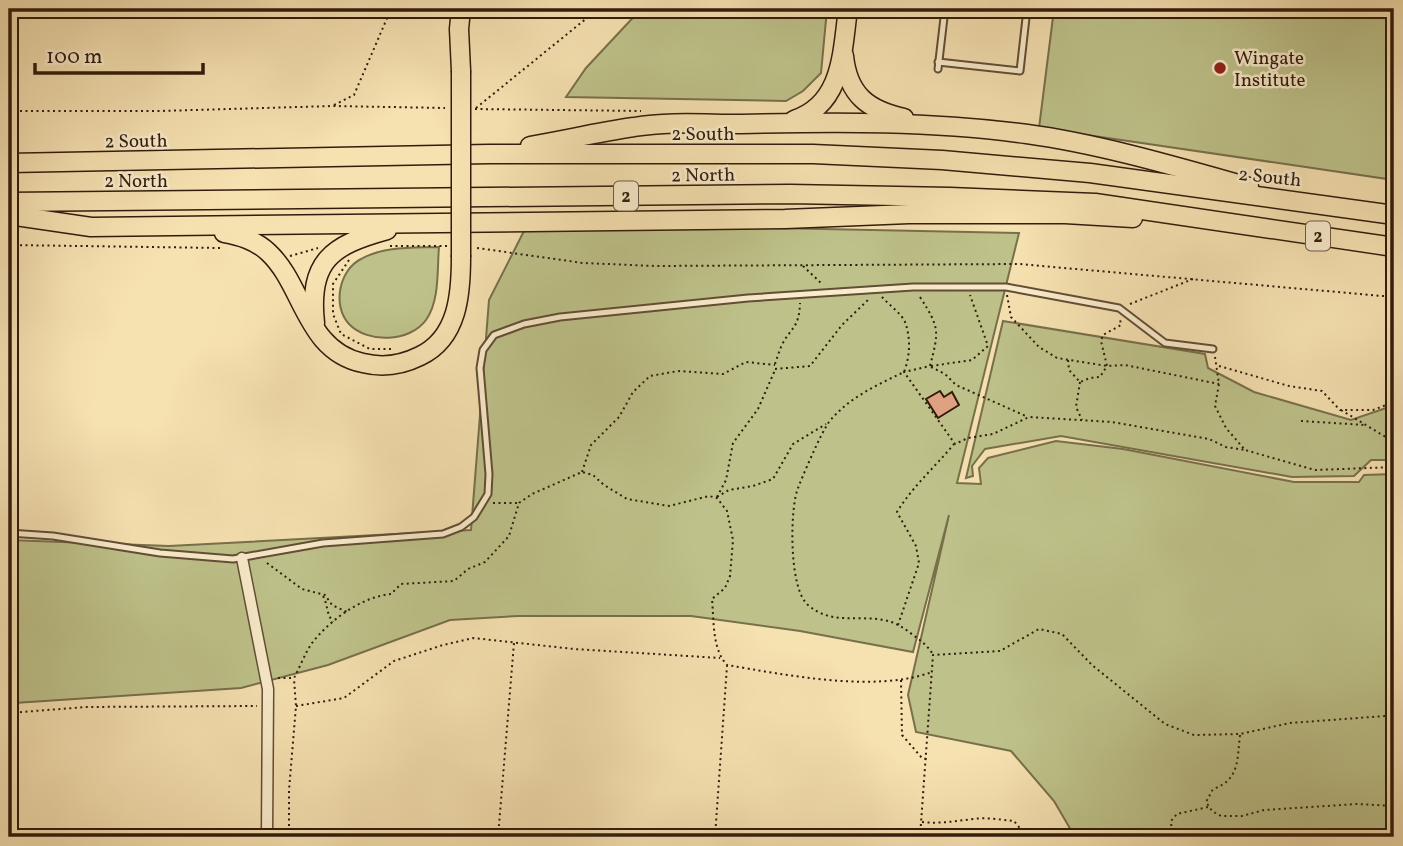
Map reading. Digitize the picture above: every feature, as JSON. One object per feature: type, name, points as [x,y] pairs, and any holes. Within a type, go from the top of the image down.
[{"type":"highway","points":[[186,227],[248,239],[274,259],[315,330],[333,349],[357,362],[385,366],[399,364],[426,353],[441,340],[452,322],[466,252],[459,29],[461,9]]},
{"type":"highway","points":[[789,122],[812,113],[828,96],[838,72],[848,9]]},
{"type":"highway","points":[[843,47],[847,74],[860,98],[877,111],[934,125]]},
{"type":"highway","points":[[489,154],[635,126],[789,122],[934,125],[1029,134],[1060,140],[1155,161],[1294,200]]},
{"type":"highway","name":"2 South","points":[[9,163],[489,154],[789,154],[942,160],[1090,173],[1394,215]]},
{"type":"highway","name":"2 North","points":[[9,202],[803,195],[1095,202],[1394,247]]},
{"type":"highway","points":[[9,215],[91,228],[1013,214],[1241,225]]},
{"type":"highway","points":[[315,330],[315,281],[323,263],[332,252],[368,235],[410,223]]},
{"type":"street","points":[[242,558],[269,706],[267,837]]},
{"type":"lane","points":[[945,9],[938,66],[1020,71],[1027,9]]},
{"type":"lane","points":[[9,533],[54,536],[160,553],[233,559],[323,543],[443,534],[461,527],[474,517],[488,494],[489,474],[480,368],[483,350],[494,335],[524,324],[560,317],[748,298],[913,287],[1006,287],[1119,308],[1166,343],[1213,349]]},
{"type":"path","points":[[333,106],[354,95],[391,9]]},
{"type":"path","points":[[598,9],[475,109],[640,111]]},
{"type":"path","points":[[9,111],[173,111],[333,106],[449,108]]},
{"type":"path","points":[[9,245],[231,248]]},
{"type":"path","points":[[380,246],[446,246]]},
{"type":"path","points":[[274,259],[318,248],[350,258],[333,284],[333,314],[341,334],[370,349],[398,349]]},
{"type":"path","points":[[466,252],[655,265],[1019,264],[1394,297]]},
{"type":"path","points":[[802,265],[832,293]]},
{"type":"path","points":[[1080,382],[1100,377],[1107,366],[1101,341],[1103,335],[1121,325],[1119,308],[1196,278]]},
{"type":"path","points":[[913,287],[934,320],[937,336],[930,366]]},
{"type":"path","points":[[717,498],[729,490],[773,479],[793,444],[828,423],[863,392],[904,372],[972,360],[988,346],[968,287]]},
{"type":"path","points":[[1006,287],[1011,317],[1039,347],[1057,358],[1107,366],[1125,365],[1219,384]]},
{"type":"path","points":[[582,472],[591,445],[619,417],[633,392],[650,376],[678,371],[723,374],[746,362],[775,367],[810,366],[842,325],[876,291],[905,321],[909,345],[904,372],[955,444]]},
{"type":"path","points":[[717,498],[726,480],[733,443],[758,409],[782,344],[795,329],[800,318],[800,295]]},
{"type":"path","points":[[1213,349],[1219,384],[1215,406],[1226,428],[1245,450]]},
{"type":"path","points":[[1068,359],[1069,370],[1080,382]]},
{"type":"path","points":[[930,366],[945,374],[956,385],[1029,417],[1112,422],[1209,439],[1226,447],[1315,470],[1394,467]]},
{"type":"path","points":[[1217,366],[1289,386],[1322,391],[1340,410],[1394,442]]},
{"type":"path","points":[[1080,382],[1076,407],[1082,421]]},
{"type":"path","points":[[1340,410],[1373,410],[1394,402]]},
{"type":"path","points":[[898,625],[919,562],[916,546],[897,512],[907,494],[932,471],[955,444],[968,438],[993,434],[1029,417]]},
{"type":"path","points":[[1301,421],[1365,425]]},
{"type":"path","points":[[828,423],[797,492],[793,528],[795,583],[804,603],[822,615],[842,619],[884,620],[898,625],[927,645],[933,654],[920,837]]},
{"type":"path","points":[[482,506],[499,502],[519,503],[532,494],[582,472],[593,475],[627,499],[669,506],[709,496],[717,498],[727,510],[733,540],[730,576],[725,588],[712,599],[715,636],[721,658],[727,665],[804,679],[869,681],[919,677],[932,672]]},
{"type":"path","points":[[289,837],[289,790],[296,706],[294,678],[310,646],[333,622],[375,596],[391,594],[401,584],[454,580],[468,569],[485,562],[509,536],[519,503]]},
{"type":"path","points":[[257,555],[302,589],[322,595],[348,612]]},
{"type":"path","points":[[322,595],[327,603],[327,615],[333,622]]},
{"type":"path","points":[[933,654],[1000,651],[1039,629],[1062,634],[1092,664],[1165,724],[1194,735],[1240,734],[1290,723],[1385,716],[1394,713]]},
{"type":"path","points":[[296,706],[344,698],[394,661],[473,638],[721,658]]},
{"type":"path","points":[[498,837],[514,642]]},
{"type":"path","points":[[715,837],[727,665]]},
{"type":"path","points":[[266,678],[294,678]]},
{"type":"path","points":[[901,679],[902,735],[922,758],[927,759]]},
{"type":"path","points":[[9,713],[86,707],[269,706]]},
{"type":"path","points":[[1240,734],[1235,772],[1226,785],[1213,789],[1206,802],[1222,817],[1242,816],[1264,810],[1357,804],[1394,806]]},
{"type":"path","points":[[1171,837],[1171,821],[1177,814],[1209,807]]},
{"type":"path","points":[[922,822],[939,824],[947,820],[958,822],[976,818],[1014,821],[1027,837]]},
{"type":"green space","points":[[641,9],[827,9],[821,73],[803,91],[786,101],[566,97],[586,68]]},
{"type":"green space","name":"Wingate Institute","points":[[1054,9],[1394,9],[1394,180],[1039,128]]},
{"type":"green space","points":[[622,225],[1019,233],[957,483],[981,484],[979,468],[988,458],[1056,441],[1123,449],[1294,482],[1359,482],[1364,475],[1394,474],[1394,837],[1075,837],[1054,801],[1011,751],[916,732],[908,695],[949,515],[913,652],[800,631],[691,616],[518,616],[450,620],[328,665],[241,688],[15,703],[9,636],[9,540],[169,546],[471,530],[489,300],[524,231]]},
{"type":"green space","points":[[439,247],[434,303],[426,320],[419,327],[410,333],[389,338],[367,335],[349,324],[341,308],[340,289],[353,264],[370,255],[389,250]]},
{"type":"green space","points":[[1003,321],[1205,354],[1208,368],[1254,392],[1351,420],[1392,406],[1394,394],[1394,460],[1371,460],[1354,476],[1292,477],[1061,436],[985,449],[972,466],[973,476],[966,478]]},
{"type":"building","points":[[940,391],[944,397],[952,392],[959,405],[938,418],[926,399]]},
{"type":"place","name":"Wingate Institute","points":[[1220,68]]}]
